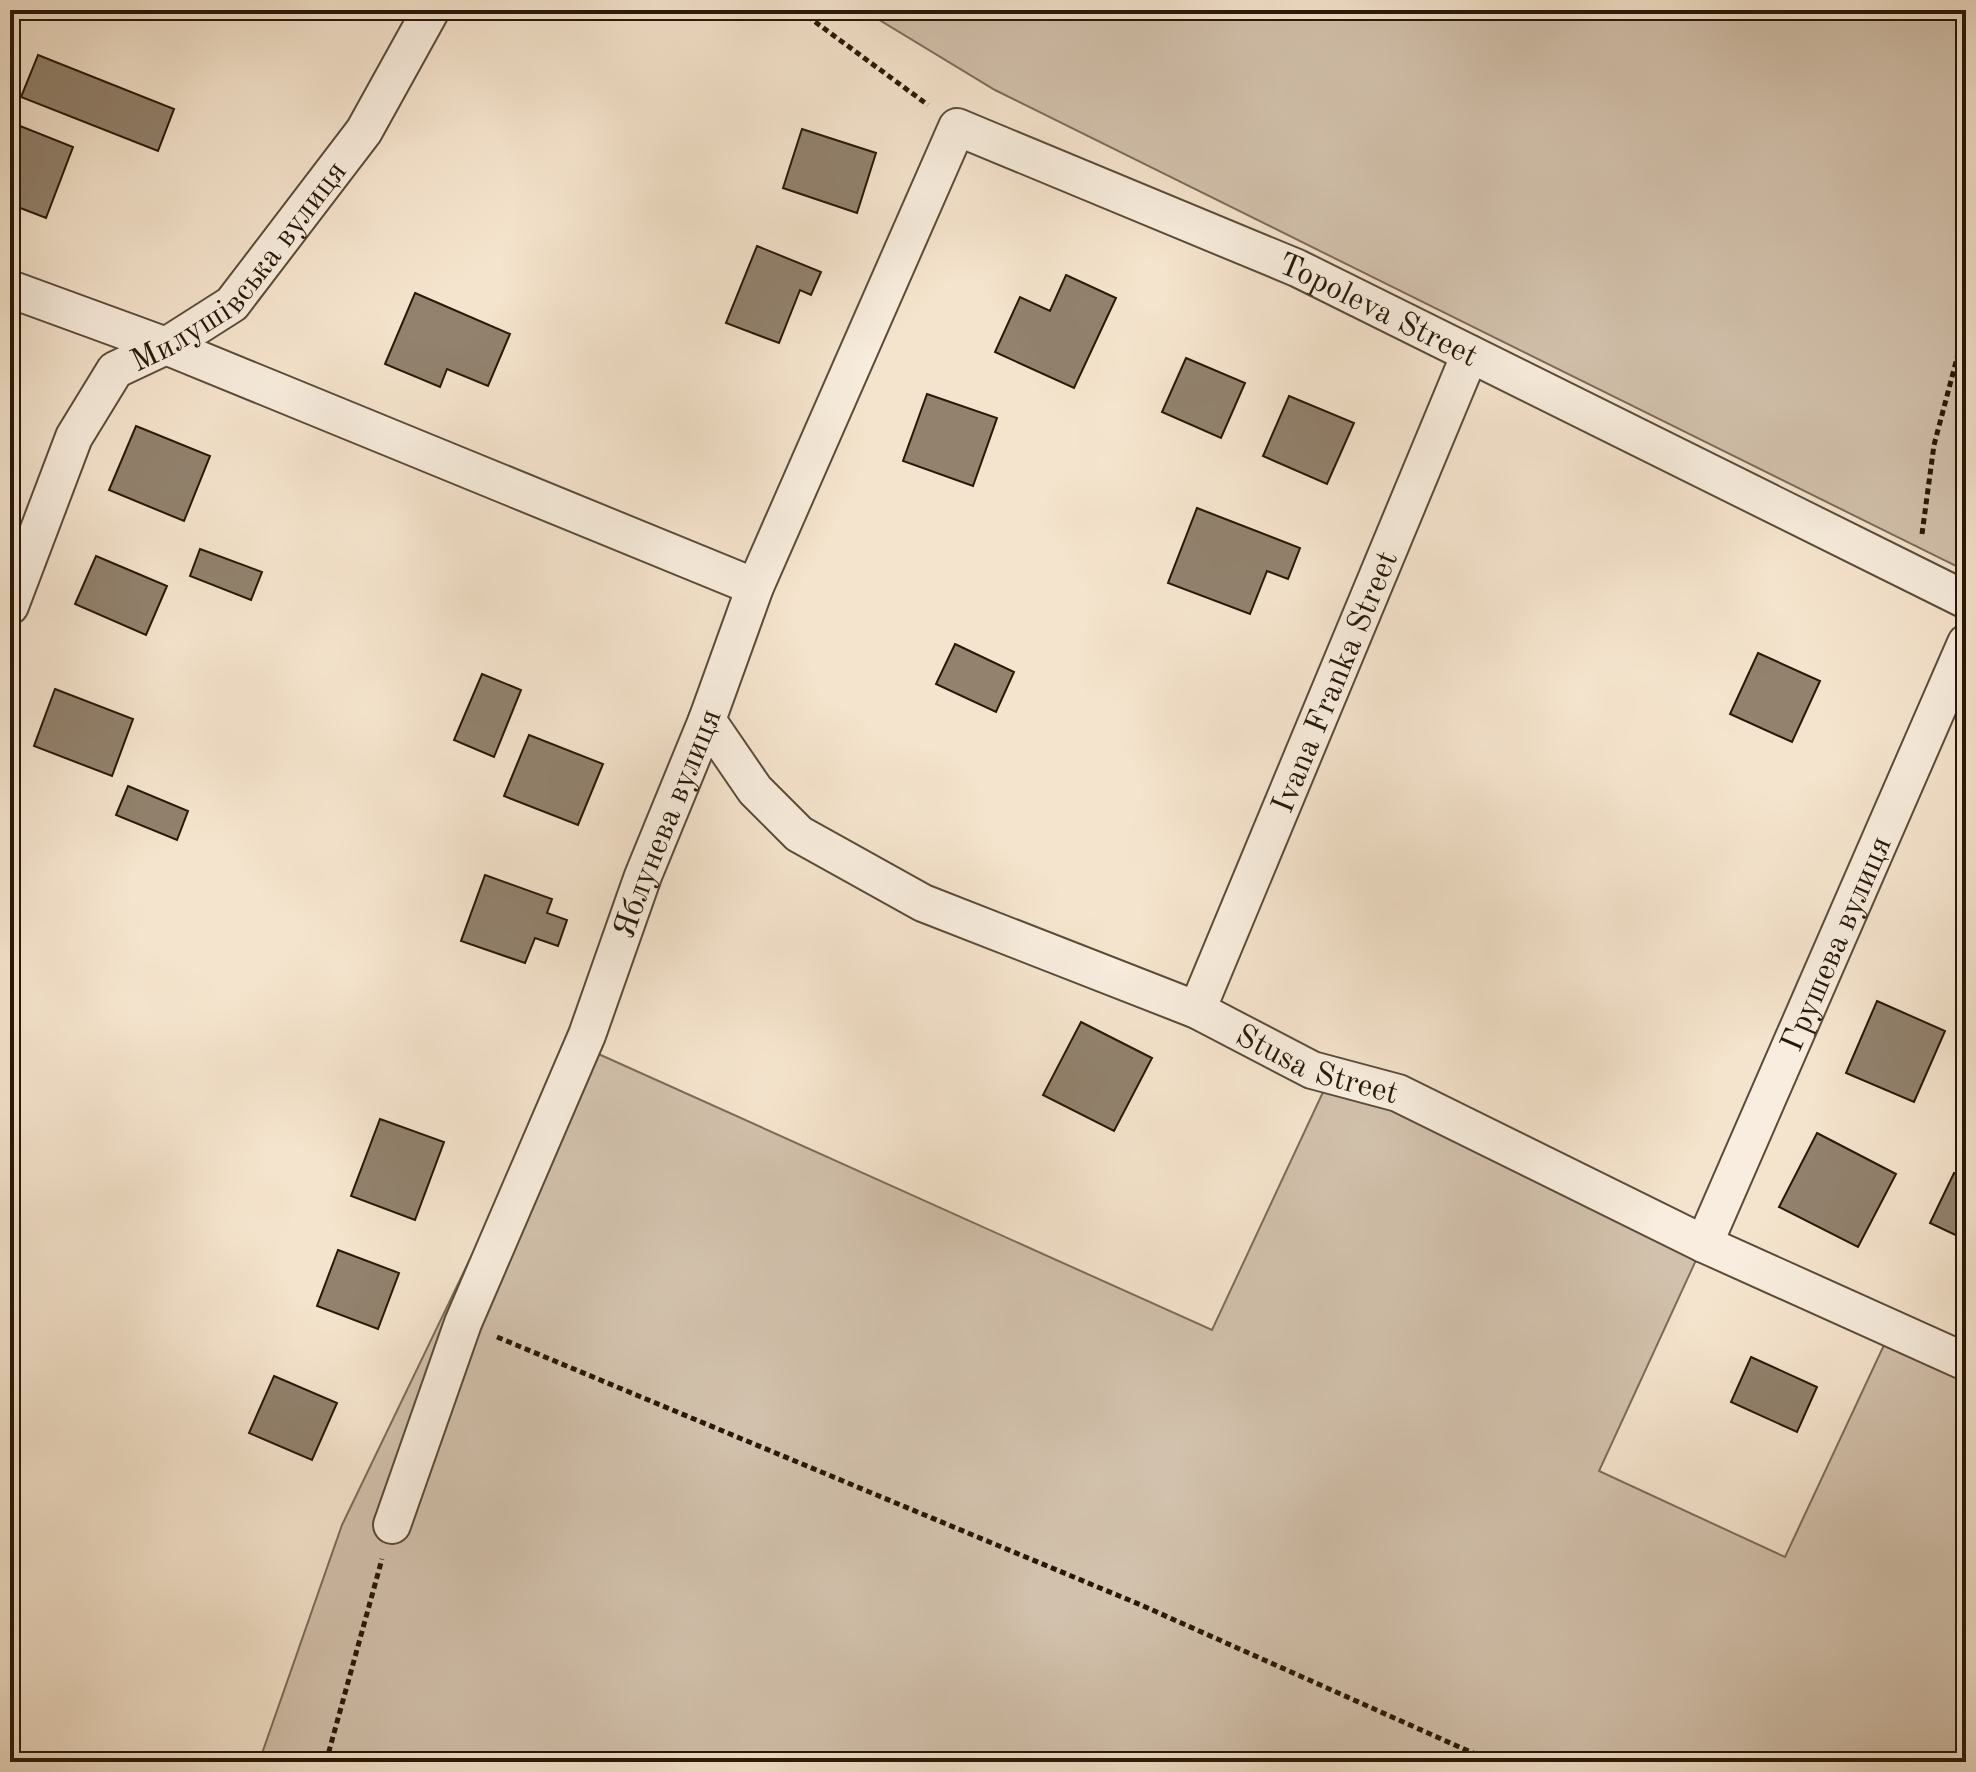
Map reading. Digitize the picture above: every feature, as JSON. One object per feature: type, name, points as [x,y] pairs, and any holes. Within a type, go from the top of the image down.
[{"type":"street","name":"Милушівська вулиця","points":[[10,606],[74,437],[115,370],[166,346],[232,304],[364,131],[431,10]]},
{"type":"street","name":"Topoleva Street","points":[[957,127],[1297,268],[1966,600]]},
{"type":"street","name":"Яблунева вулиця","points":[[392,1525],[463,1323],[587,1035],[643,876],[707,720],[755,587],[957,127]]},
{"type":"street","points":[[10,289],[166,346],[755,587]]},
{"type":"street","name":"Ivana Franka Street","points":[[1197,1010],[1470,354]]},
{"type":"street","name":"Грушева вулиця","points":[[1704,1244],[1966,643]]},
{"type":"street","name":"Stusa Street","points":[[707,720],[755,790],[799,834],[923,903],[1197,1010],[1312,1070],[1398,1093],[1704,1244],[1966,1362]]},
{"type":"path","points":[[799,10],[957,127]]},
{"type":"path","points":[[1917,575],[1934,445],[1966,324]]},
{"type":"path","points":[[463,1323],[1141,1605],[1493,1762]]},
{"type":"path","points":[[326,1762],[392,1525]]},
{"type":"shaded area","points":[[863,10],[1966,10],[1966,571],[995,90]]},
{"type":"shaded area","points":[[574,1043],[1212,1330],[1324,1090],[1392,1108],[1697,1258],[1599,1471],[1785,1557],[1884,1345],[1966,1380],[1966,1762],[259,1762],[342,1525]]},
{"type":"building","points":[[38,55],[174,109],[158,151],[21,97]]},
{"type":"building","points":[[10,122],[73,147],[46,218],[10,204]]},
{"type":"building","points":[[802,129],[876,153],[857,213],[783,188]]},
{"type":"building","points":[[757,246],[821,272],[811,295],[800,290],[779,343],[726,323]]},
{"type":"building","points":[[1066,275],[1116,298],[1074,388],[995,352],[1020,297],[1050,311]]},
{"type":"building","points":[[415,293],[510,334],[488,386],[447,369],[440,387],[385,364]]},
{"type":"building","points":[[1186,358],[1245,383],[1221,438],[1162,412]]},
{"type":"building","points":[[927,394],[997,418],[973,486],[903,461]]},
{"type":"building","points":[[1289,396],[1354,423],[1327,484],[1263,456]]},
{"type":"building","points":[[136,426],[210,456],[184,521],[109,490]]},
{"type":"building","points":[[1197,508],[1300,548],[1288,579],[1267,571],[1250,614],[1168,583]]},
{"type":"building","points":[[200,549],[262,572],[251,600],[190,576]]},
{"type":"building","points":[[96,556],[167,586],[146,635],[75,604]]},
{"type":"building","points":[[955,644],[1014,672],[996,712],[936,684]]},
{"type":"building","points":[[1758,653],[1820,681],[1792,742],[1730,714]]},
{"type":"building","points":[[482,674],[521,690],[494,757],[454,740]]},
{"type":"building","points":[[55,689],[133,719],[112,776],[34,746]]},
{"type":"building","points":[[529,735],[603,764],[578,825],[504,796]]},
{"type":"building","points":[[128,786],[188,811],[177,840],[116,815]]},
{"type":"building","points":[[485,875],[552,899],[547,913],[567,920],[558,946],[535,938],[525,963],[461,941]]},
{"type":"building","points":[[1877,1001],[1945,1031],[1914,1102],[1846,1073]]},
{"type":"building","points":[[1081,1022],[1152,1058],[1114,1131],[1043,1095]]},
{"type":"building","points":[[380,1119],[444,1142],[415,1220],[351,1196]]},
{"type":"building","points":[[1817,1133],[1896,1174],[1858,1247],[1779,1207]]},
{"type":"building","points":[[1954,1173],[1966,1179],[1966,1240],[1930,1223]]},
{"type":"building","points":[[338,1250],[399,1273],[378,1329],[317,1306]]},
{"type":"building","points":[[1751,1357],[1817,1387],[1797,1432],[1731,1402]]},
{"type":"building","points":[[274,1376],[337,1403],[312,1460],[249,1433]]}]
